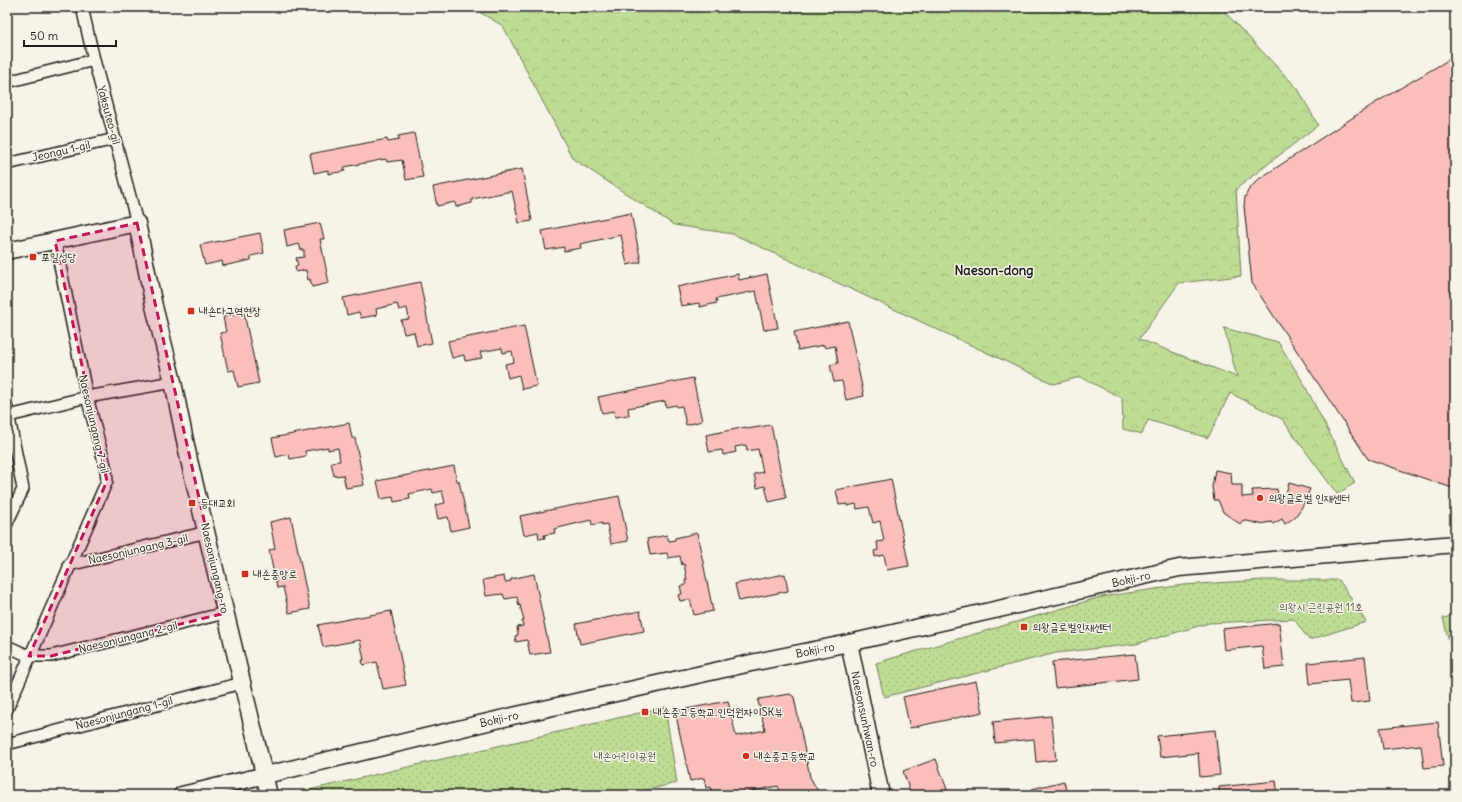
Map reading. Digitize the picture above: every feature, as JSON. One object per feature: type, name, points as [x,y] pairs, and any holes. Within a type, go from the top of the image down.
[{"type":"street","name":"Yaksuteo-gil","points":[[82,7],[94,60],[136,223]]},
{"type":"street","points":[[7,82],[94,60]]},
{"type":"street","name":"Jeongu 1-gil","points":[[7,164],[115,139]]},
{"type":"street","points":[[7,251],[136,223]]},
{"type":"street","name":"Naesonjungang-ro","points":[[136,223],[154,306],[173,382],[189,460],[269,795]]},
{"type":"street","name":"Naesonjungang 7-gil","points":[[7,709],[107,481],[106,469],[87,397],[55,241]]},
{"type":"street","points":[[7,523],[23,489],[8,412],[173,382]]},
{"type":"street","name":"Naesonjungang 3-gil","points":[[69,565],[207,532]]},
{"type":"street","name":"Bokji-ro","points":[[182,795],[517,715],[751,663],[850,643],[1179,568],[1455,544]]},
{"type":"street","name":"Naesonjungang 2-gil","points":[[30,656],[51,656],[225,613]]},
{"type":"street","name":"Naesonsunhwan-ro","points":[[850,643],[881,795]]},
{"type":"street","points":[[7,646],[30,656]]},
{"type":"street","name":"Naesonjungang 1-gil","points":[[7,744],[242,683]]},
{"type":"highlighted area","points":[[137,223],[225,613],[51,656],[29,656],[107,481],[55,241]]},
{"type":"green space","points":[[471,7],[1220,7],[1298,89],[1318,125],[1236,189],[1241,276],[1179,283],[1139,339],[1237,377],[1224,328],[1278,342],[1303,382],[1355,483],[1337,494],[1282,419],[1230,393],[1208,438],[1148,420],[1142,434],[1123,429],[1122,398],[1080,377],[1054,384],[733,234],[674,225],[573,159],[503,26]]},
{"type":"green space","name":"의왕시 근린공원 11호","points":[[1263,580],[1339,580],[1366,622],[1309,640],[1294,619],[1209,623],[1136,644],[1056,653],[884,697],[876,663],[1101,597],[1183,585]]},
{"type":"green space","points":[[1455,615],[1455,665],[1443,618]]},
{"type":"green space","name":"내손어린이공원","points":[[665,707],[677,783],[623,795],[302,795],[305,791]]},
{"type":"building","points":[[1455,56],[1455,489],[1368,459],[1252,283],[1244,206],[1245,197],[1249,189],[1259,179],[1375,103]]},
{"type":"building","points":[[414,133],[423,177],[406,180],[402,160],[387,162],[386,159],[344,167],[345,171],[328,174],[328,170],[314,173],[310,154],[387,139],[388,142],[399,140],[398,136]]},
{"type":"building","points":[[522,169],[532,221],[519,223],[512,191],[472,199],[472,203],[456,207],[455,202],[437,206],[433,187]]},
{"type":"building","points":[[631,213],[641,262],[627,265],[621,235],[580,244],[581,248],[564,251],[564,247],[546,250],[542,231]]},
{"type":"building","points":[[320,223],[324,239],[320,239],[329,283],[312,287],[310,279],[308,280],[306,270],[296,272],[295,266],[298,266],[296,258],[304,257],[304,250],[301,250],[299,244],[287,247],[284,230]]},
{"type":"building","points":[[260,233],[264,253],[251,256],[251,260],[223,266],[222,261],[205,265],[200,245]]},
{"type":"building","points":[[738,274],[739,280],[767,274],[778,328],[764,330],[756,291],[716,299],[717,303],[700,307],[699,303],[681,306],[677,287]]},
{"type":"building","points":[[420,282],[432,343],[417,346],[414,332],[404,334],[401,320],[409,319],[407,308],[399,310],[397,304],[376,309],[377,315],[361,318],[359,312],[347,315],[343,298]]},
{"type":"building","points":[[244,313],[259,383],[238,387],[234,370],[228,371],[220,333],[226,332],[223,317]]},
{"type":"building","points":[[848,321],[864,396],[846,400],[842,381],[834,382],[830,365],[838,363],[835,346],[825,348],[824,345],[798,350],[794,332]]},
{"type":"building","points":[[524,326],[537,386],[522,389],[519,375],[508,378],[505,364],[514,362],[512,351],[503,353],[502,348],[480,352],[482,358],[465,361],[464,355],[452,358],[448,341]]},
{"type":"building","points":[[693,378],[702,421],[686,425],[682,406],[677,407],[676,405],[666,407],[665,401],[628,408],[629,415],[615,417],[614,411],[602,413],[598,397]]},
{"type":"building","points":[[349,423],[352,438],[355,438],[364,485],[346,488],[343,475],[334,476],[331,462],[340,461],[338,448],[328,450],[328,447],[305,451],[306,456],[290,459],[289,454],[276,457],[272,438]]},
{"type":"building","points":[[771,425],[786,498],[769,502],[765,486],[757,488],[754,474],[763,472],[758,449],[747,451],[746,445],[735,447],[736,452],[723,455],[722,450],[709,452],[706,435],[746,427],[747,429]]},
{"type":"building","points":[[454,466],[457,481],[459,481],[469,527],[451,531],[448,517],[438,519],[435,505],[445,503],[442,491],[433,493],[432,489],[409,494],[410,499],[394,502],[393,497],[381,499],[377,481]]},
{"type":"building","name":"의왕글로벌 인재센터","points":[[1215,470],[1231,473],[1232,485],[1242,485],[1242,497],[1253,496],[1252,490],[1277,489],[1278,496],[1285,496],[1289,483],[1310,489],[1302,507],[1295,517],[1285,524],[1282,519],[1273,524],[1271,522],[1260,524],[1243,520],[1240,524],[1223,512],[1218,500],[1214,500],[1212,487]]},
{"type":"building","points":[[891,479],[909,566],[887,570],[884,555],[875,557],[874,551],[878,550],[877,542],[884,541],[880,521],[873,523],[869,507],[857,509],[856,504],[847,506],[847,504],[839,505],[836,490]]},
{"type":"building","points":[[619,496],[628,541],[611,544],[607,524],[602,525],[602,523],[592,525],[591,520],[554,529],[555,533],[544,535],[545,538],[539,539],[538,532],[524,535],[520,516]]},
{"type":"building","points":[[291,517],[310,609],[289,613],[283,587],[277,588],[269,550],[275,549],[270,522]]},
{"type":"building","points":[[697,533],[713,611],[694,615],[690,599],[680,601],[678,595],[682,594],[680,586],[686,585],[685,580],[687,580],[684,564],[682,565],[680,556],[668,558],[667,553],[650,555],[647,539],[667,535],[669,541],[675,540],[675,538]]},
{"type":"building","points":[[534,574],[550,652],[530,655],[527,640],[516,642],[515,636],[518,635],[517,627],[523,626],[522,621],[524,621],[517,597],[505,599],[503,594],[486,596],[483,580],[504,576],[505,582],[511,581],[511,579]]},
{"type":"building","points":[[785,574],[788,591],[739,601],[735,584]]},
{"type":"building","points":[[391,611],[406,685],[383,689],[377,662],[363,665],[362,660],[364,660],[360,640],[323,647],[318,625]]},
{"type":"building","points":[[640,611],[644,631],[580,644],[576,624]]},
{"type":"building","points":[[1279,623],[1284,667],[1265,669],[1262,646],[1224,650],[1222,629]]},
{"type":"building","points":[[1135,654],[1138,679],[1055,688],[1052,662]]},
{"type":"building","points":[[1365,657],[1370,701],[1351,703],[1348,680],[1310,684],[1308,663]]},
{"type":"building","points":[[976,681],[983,712],[910,728],[903,697]]},
{"type":"building","name":"내손중고등학교","points":[[790,694],[794,697],[810,777],[820,795],[782,795],[778,786],[747,792],[748,795],[713,795],[711,787],[706,788],[704,778],[690,781],[675,711],[728,701],[736,736],[765,730],[758,701],[759,699]]},
{"type":"building","points":[[1051,716],[1056,760],[1036,762],[1034,739],[995,743],[993,722]]},
{"type":"building","points":[[1438,722],[1443,766],[1424,768],[1421,745],[1383,749],[1380,728]]},
{"type":"building","points":[[1215,730],[1220,775],[1200,777],[1198,753],[1160,757],[1157,736]]},
{"type":"building","points":[[936,759],[949,795],[911,795],[903,771]]},
{"type":"building","points":[[1064,781],[1067,795],[1034,795],[1032,789]]},
{"type":"building","points":[[1276,781],[1278,795],[1219,795],[1219,787]]},
{"type":"place","name":"포일성당","points":[[33,257]]},
{"type":"place","name":"내손다구역현장","points":[[191,311]]},
{"type":"place","name":"의왕글로벌 인재센터","points":[[1260,498]]},
{"type":"place","name":"등대교회","points":[[192,503]]},
{"type":"place","name":"내손중앙로","points":[[245,574]]},
{"type":"place","name":"의왕글로벌인재센터","points":[[1024,627]]},
{"type":"place","name":"내손중고등학교.인덕원자이SK뷰","points":[[645,712]]},
{"type":"place","name":"내손중고등학교","points":[[746,756]]},
{"type":"district","name":"Naeson-dong","points":[[994,270]]}]
